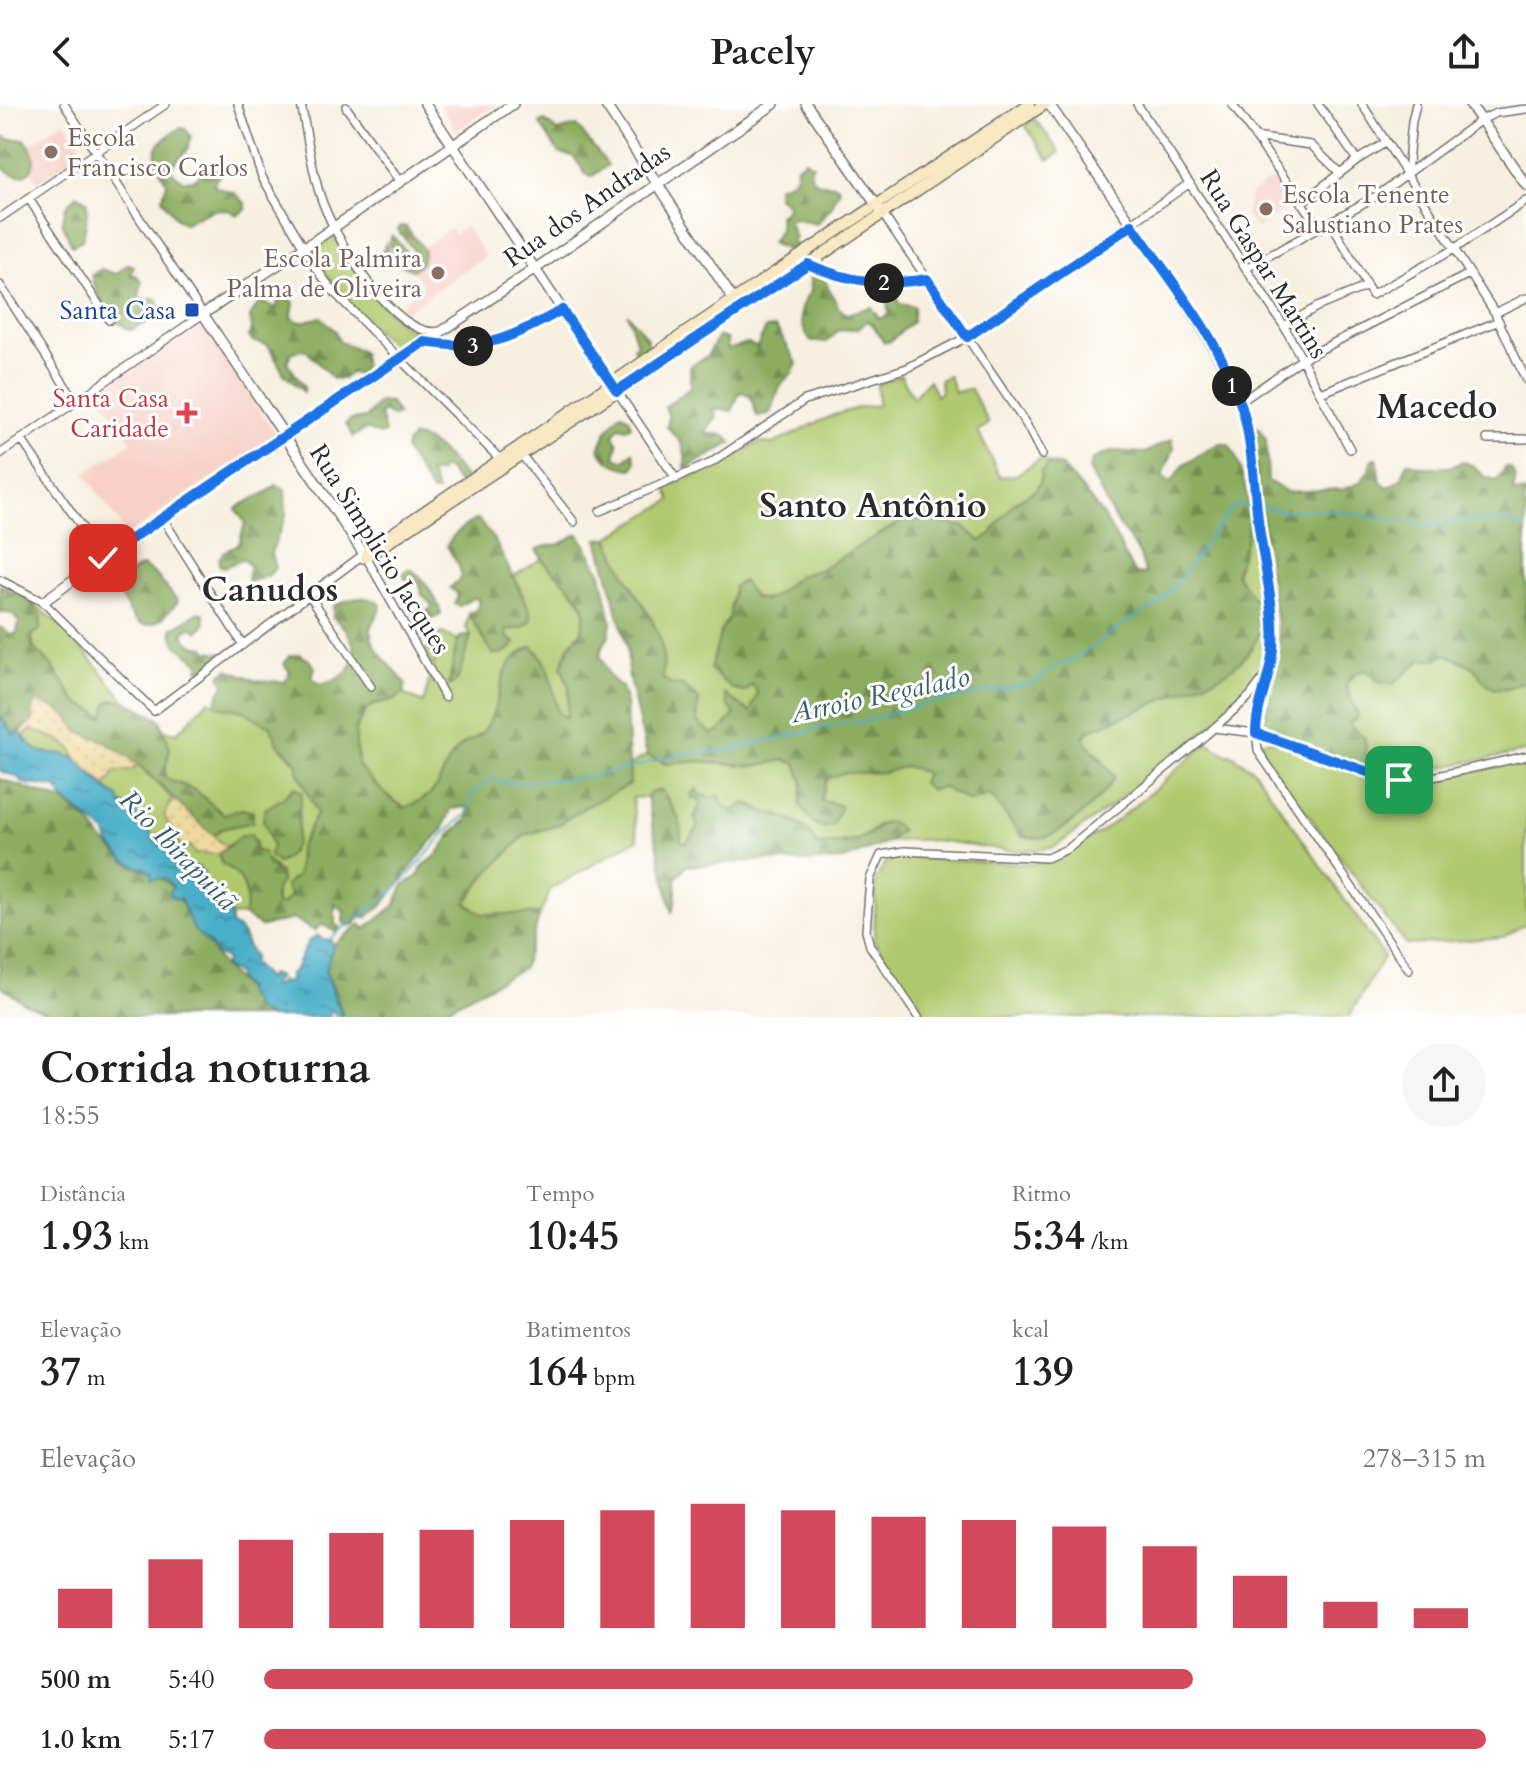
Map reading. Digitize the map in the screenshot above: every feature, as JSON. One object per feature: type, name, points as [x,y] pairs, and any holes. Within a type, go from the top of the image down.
[{"type":"main road","points":[[998,130],[1029,104]]},
{"type":"main road","points":[[362,557],[614,387],[733,300],[837,238],[998,130],[1047,104]]},
{"type":"main road","points":[[614,387],[740,310],[808,264],[837,238]]},
{"type":"street","name":"Rua Simplicio Jacques","points":[[64,104],[362,557],[445,697]]},
{"type":"street","points":[[0,218],[166,104]]},
{"type":"street","points":[[238,104],[262,177],[333,291],[503,462]]},
{"type":"street","points":[[301,104],[319,194],[334,226],[376,293],[396,314],[419,329],[443,331]]},
{"type":"street","points":[[425,104],[676,479]]},
{"type":"street","points":[[0,454],[513,104]]},
{"type":"street","points":[[605,104],[740,310]]},
{"type":"street","name":"Rua dos Andradas","points":[[43,602],[103,558],[535,269],[774,104]]},
{"type":"street","points":[[806,104],[1026,424],[1042,455]]},
{"type":"street","points":[[1047,104],[1198,321],[1225,368],[1250,443],[1273,625],[1273,650],[1256,733],[1258,751],[1409,970]]},
{"type":"street","name":"Rua Gaspar Martins","points":[[1137,104],[1284,326],[1350,449]]},
{"type":"street","points":[[1232,104],[1320,229]]},
{"type":"street","points":[[1318,104],[1357,160]]},
{"type":"street","points":[[1362,104],[1497,317],[1526,380]]},
{"type":"street","points":[[1406,173],[1416,104]]},
{"type":"street","points":[[1470,104],[1526,185]]},
{"type":"street","points":[[346,107],[400,182]]},
{"type":"street","points":[[1247,268],[1378,195],[1481,120],[1496,113],[1526,109]]},
{"type":"street","points":[[1255,137],[1311,145],[1340,173]]},
{"type":"street","points":[[1301,203],[1357,160],[1385,143]]},
{"type":"street","points":[[600,511],[711,463],[805,400],[907,368],[967,337],[1190,183]]},
{"type":"street","points":[[29,199],[109,320]]},
{"type":"street","points":[[1331,223],[1372,295],[1454,249],[1526,201]]},
{"type":"street","points":[[808,264],[856,281],[888,284],[927,279]]},
{"type":"street","points":[[1239,403],[1302,359],[1469,274]]},
{"type":"street","points":[[0,285],[75,401]]},
{"type":"street","points":[[1284,326],[1317,307],[1365,287]]},
{"type":"street","points":[[1321,393],[1497,317],[1526,298]]},
{"type":"street","points":[[424,342],[467,346],[499,342],[562,310]]},
{"type":"street","points":[[21,439],[103,558]]},
{"type":"street","points":[[1487,439],[1526,439]]},
{"type":"street","points":[[519,451],[574,522]]},
{"type":"street","points":[[163,519],[243,645]]},
{"type":"street","points":[[0,580],[43,602],[154,711],[362,557]]},
{"type":"street","points":[[310,596],[371,687]]},
{"type":"street","points":[[918,1017],[870,946],[866,931],[870,879],[881,855],[905,851],[1047,858],[1069,848],[1214,728],[1250,696],[1269,671]]},
{"type":"street","points":[[1214,728],[1256,733],[1399,780],[1424,779],[1526,756]]},
{"type":"shaded area","points":[[439,104],[497,104],[457,131]]},
{"type":"shaded area","name":"Escola Francisco Carlos","points":[[64,121],[84,151],[38,182],[18,153]]},
{"type":"shaded area","name":"Escola Tenente Salustiano Prates","points":[[1275,177],[1294,202],[1256,229],[1247,216],[1250,194]]},
{"type":"shaded area","name":"Escola Palmira Palma de Oliveira","points":[[465,226],[486,256],[405,312],[399,304],[424,286],[405,260],[450,228],[454,234]]},
{"type":"shaded area","name":"Santa Casa Caridade","points":[[201,323],[277,436],[127,535],[85,474],[132,442],[98,391]]},
{"type":"green space","points":[[1034,118],[1060,152],[1049,160],[1025,125]]},
{"type":"green space","points":[[545,121],[557,131],[577,126],[608,165],[591,177],[586,174],[573,156],[559,153],[541,126],[540,123]]},
{"type":"green space","points":[[180,128],[191,136],[187,151],[172,165],[171,171],[183,180],[194,180],[209,165],[220,174],[214,183],[216,187],[235,193],[246,204],[246,210],[237,215],[217,209],[185,224],[176,219],[162,199],[167,183],[158,165],[156,151],[163,140]]},
{"type":"green space","points":[[0,134],[9,139],[24,139],[34,158],[29,172],[16,175],[0,163],[4,153]]},
{"type":"green space","points":[[805,160],[813,165],[810,169],[812,178],[820,184],[836,185],[840,189],[831,208],[817,224],[791,219],[789,223],[795,238],[792,242],[804,252],[803,257],[771,243],[780,230],[779,215],[787,209],[786,203],[777,197],[777,187],[792,180],[797,166]]},
{"type":"green space","points":[[77,195],[86,201],[87,214],[82,240],[72,246],[62,222],[66,206]]},
{"type":"green space","points":[[400,226],[406,226],[424,251],[421,263],[413,270],[396,263],[383,267],[378,262],[386,243],[389,252],[386,261],[396,260],[389,242],[392,235],[405,250],[405,259],[415,258],[413,250],[398,230]]},
{"type":"green space","points":[[331,235],[384,307],[401,324],[425,335],[399,352],[351,307],[310,254]]},
{"type":"green space","points":[[129,264],[134,266],[131,275],[136,275],[142,282],[141,301],[156,298],[159,303],[150,321],[131,330],[118,322],[106,307],[92,275],[101,269],[116,274]]},
{"type":"green space","points":[[812,269],[820,270],[838,307],[846,314],[871,307],[879,319],[888,315],[887,298],[890,294],[896,294],[899,304],[914,307],[912,322],[889,342],[884,342],[867,321],[859,328],[838,331],[827,342],[811,341],[801,316],[811,291]]},
{"type":"green space","points":[[285,290],[294,303],[291,319],[301,322],[321,317],[335,331],[339,341],[362,352],[364,367],[360,376],[351,372],[343,379],[333,379],[307,351],[301,350],[291,353],[287,362],[304,387],[304,392],[284,374],[268,345],[249,337],[252,328],[250,317],[258,304],[277,308],[279,291]]},
{"type":"green space","points":[[627,313],[646,337],[652,352],[643,358],[633,348],[637,344]]},
{"type":"green space","points":[[776,327],[797,363],[781,385],[771,411],[768,415],[757,416],[750,396],[740,392],[732,411],[712,409],[717,417],[705,433],[725,435],[732,443],[685,469],[684,450],[667,427],[669,417],[665,407],[690,388],[690,366],[707,356],[718,337],[727,339],[728,349],[747,343],[757,347],[766,328]]},
{"type":"green space","points":[[901,375],[913,398],[929,380],[936,396],[941,392],[940,380],[949,376],[955,392],[971,389],[989,424],[978,431],[1000,477],[1016,475],[1040,459],[1050,464],[1041,471],[1040,483],[1034,491],[1015,502],[989,536],[980,541],[902,521],[819,570],[798,576],[775,596],[765,600],[755,598],[722,628],[759,693],[751,713],[727,696],[735,714],[712,735],[697,721],[683,686],[672,685],[663,679],[664,664],[656,629],[608,538],[671,500],[666,487],[716,467],[759,442],[773,444],[831,416],[878,405],[877,384]]},
{"type":"green space","points":[[379,402],[390,403],[398,415],[393,417],[384,411],[380,414],[385,433],[380,435],[366,429],[353,437],[346,424],[350,420],[366,418]]},
{"type":"green space","points":[[621,413],[629,418],[631,426],[627,429],[619,427],[613,435],[618,444],[615,457],[624,461],[633,452],[636,462],[633,469],[613,463],[599,449],[606,432]]},
{"type":"green space","points":[[1253,427],[1258,427],[1266,440],[1268,481],[1287,492],[1344,489],[1360,483],[1372,459],[1377,458],[1380,478],[1389,487],[1402,478],[1407,462],[1423,467],[1449,467],[1464,462],[1474,466],[1485,477],[1497,480],[1506,467],[1510,468],[1516,477],[1513,492],[1526,493],[1526,681],[1495,689],[1485,682],[1474,667],[1446,654],[1437,660],[1421,660],[1393,684],[1378,682],[1366,670],[1356,673],[1347,683],[1358,717],[1349,723],[1364,738],[1368,761],[1371,764],[1386,749],[1401,752],[1416,767],[1416,772],[1395,775],[1376,771],[1262,729],[1280,646],[1250,432]]},
{"type":"green space","points":[[413,437],[436,447],[468,481],[460,485],[447,469],[442,468],[439,473],[429,473],[438,492],[432,492],[405,450]]},
{"type":"green space","points":[[1172,439],[1174,449],[1162,477],[1171,482],[1184,465],[1219,443],[1229,445],[1237,461],[1246,494],[1249,524],[1236,573],[1257,606],[1260,627],[1246,655],[1222,675],[1093,729],[1084,737],[1114,777],[1092,804],[1060,830],[1041,838],[1022,836],[990,795],[970,802],[942,787],[931,790],[922,783],[926,773],[906,766],[885,772],[842,773],[826,779],[821,800],[841,806],[833,825],[823,828],[813,823],[800,805],[803,783],[796,763],[786,760],[754,766],[699,761],[666,764],[647,755],[629,679],[627,647],[598,539],[608,538],[656,629],[664,664],[663,679],[672,685],[683,686],[699,700],[697,721],[712,734],[721,730],[735,714],[728,705],[726,695],[751,712],[758,693],[752,685],[745,692],[734,690],[710,669],[722,628],[729,619],[734,586],[743,581],[755,598],[765,600],[775,596],[798,576],[819,570],[902,521],[924,519],[965,527],[980,541],[989,536],[1015,502],[1034,491],[1040,483],[1041,471],[1050,464],[1060,465],[1076,482],[1106,520],[1136,574],[1146,574],[1139,553],[1114,518],[1089,469],[1093,459],[1113,451],[1145,453]]},
{"type":"green space","points":[[276,485],[285,489],[286,515],[271,553],[275,568],[268,576],[249,582],[250,566],[243,559],[224,567],[219,565],[220,557],[239,544],[245,523],[236,509]]},
{"type":"green space","points":[[478,519],[495,541],[530,611],[531,621],[522,628],[507,630],[507,636],[515,643],[499,654],[493,654],[469,614],[478,609],[478,599],[473,598],[459,606],[455,604],[458,594],[450,588],[461,578],[460,568],[447,546],[460,530]]},
{"type":"green space","points":[[1249,523],[1265,618],[1264,657],[1260,675],[1229,710],[1199,736],[1054,847],[1005,850],[944,841],[889,842],[900,831],[879,824],[858,839],[818,845],[806,829],[794,822],[751,804],[732,811],[696,792],[691,795],[701,803],[698,827],[686,843],[681,841],[680,821],[668,798],[651,792],[647,797],[632,798],[638,839],[551,889],[540,914],[482,914],[466,903],[484,877],[525,835],[556,826],[630,784],[629,765],[647,755],[667,764],[699,761],[754,766],[786,760],[796,763],[803,783],[800,805],[840,806],[820,800],[826,779],[842,773],[885,772],[906,766],[926,773],[942,787],[970,802],[990,795],[1022,836],[1103,760],[1088,747],[1083,737],[1093,729],[1222,675],[1258,608],[1236,573]]},
{"type":"green space","points":[[579,534],[601,573],[611,622],[600,657],[609,677],[621,688],[626,704],[630,784],[556,826],[525,835],[484,877],[466,903],[482,914],[540,914],[523,968],[431,1017],[342,1017],[325,971],[332,945],[361,924],[365,929],[394,906],[404,885],[418,876],[422,867],[437,855],[452,833],[467,820],[468,807],[451,809],[443,830],[381,907],[365,918],[361,915],[356,924],[347,926],[343,922],[344,912],[335,904],[335,924],[340,928],[336,932],[321,924],[315,931],[293,919],[261,927],[244,915],[246,898],[243,884],[235,873],[221,863],[219,854],[241,836],[251,834],[256,851],[263,852],[268,865],[280,873],[281,882],[275,892],[276,905],[282,905],[291,896],[285,886],[298,875],[299,848],[317,813],[298,773],[298,764],[279,745],[270,725],[245,712],[216,705],[224,685],[220,675],[228,669],[255,680],[285,682],[290,672],[284,664],[290,656],[300,654],[315,668],[312,678],[319,685],[334,680],[351,666],[354,648],[343,627],[333,617],[333,606],[358,598],[376,601],[381,605],[371,637],[405,684],[403,694],[365,711],[355,730],[358,765],[383,792],[404,808],[429,795],[453,755],[483,732],[492,716],[504,673],[519,654],[532,646],[544,661],[557,712],[566,719],[569,687],[561,667],[569,647],[582,630],[585,611],[574,592],[536,550],[562,543]]},
{"type":"green space","points":[[541,559],[570,584],[585,611],[582,630],[569,647],[561,667],[569,687],[566,720],[557,712],[554,699],[504,672],[494,711],[484,732],[457,751],[431,793],[405,808],[383,792],[358,765],[355,730],[365,712],[373,705],[394,700],[403,694],[423,703],[435,662],[431,665],[423,651],[432,647],[430,638],[443,633],[457,641],[449,685],[471,636],[466,628],[469,614],[493,654],[507,636],[507,630],[522,628],[531,621],[530,611],[514,576]]},
{"type":"green space","points":[[142,566],[155,574],[178,601],[160,620],[146,625],[137,621],[129,611],[120,589],[123,576]]},
{"type":"green space","points":[[412,570],[426,584],[441,615],[427,621],[424,617],[426,612],[433,606],[422,595],[420,584],[405,579],[403,574]]},
{"type":"green space","points":[[0,585],[27,599],[41,615],[40,630],[31,636],[32,646],[53,667],[77,702],[103,716],[108,702],[121,701],[135,705],[160,720],[170,749],[164,774],[167,779],[195,790],[223,814],[242,809],[253,812],[253,822],[221,829],[213,836],[143,769],[104,741],[78,732],[69,718],[33,720],[15,734],[0,716],[0,627],[12,635],[17,632],[19,622],[13,614],[0,612]]},
{"type":"green space","points":[[27,599],[68,633],[126,702],[114,699],[104,716],[77,702],[53,667],[34,651]]},
{"type":"green space","points":[[199,612],[204,613],[205,624],[198,632],[191,627],[183,632],[186,640],[208,651],[223,653],[226,657],[204,670],[198,670],[200,665],[196,660],[175,642],[172,629]]},
{"type":"green space","points":[[471,636],[457,681],[449,686],[457,641],[460,637]]},
{"type":"green space","points":[[1446,654],[1474,667],[1505,690],[1526,681],[1526,751],[1416,772],[1416,767],[1371,764],[1365,756],[1364,739],[1348,723],[1357,712],[1347,694],[1348,683],[1356,672],[1366,670],[1378,682],[1393,684],[1421,660],[1437,660]]},
{"type":"green space","points":[[209,700],[270,725],[279,745],[298,765],[298,773],[317,813],[299,848],[298,875],[290,880],[291,896],[282,905],[276,906],[276,869],[256,851],[255,841],[232,843],[226,847],[213,836],[221,829],[253,822],[242,809],[223,814],[195,790],[167,779],[164,774],[170,749],[161,730],[177,733]]},
{"type":"green space","points":[[32,729],[59,740],[72,749],[74,758],[35,750],[23,736]]},
{"type":"green space","points":[[1271,740],[1375,779],[1407,785],[1526,760],[1526,924],[1503,937],[1406,945],[1265,757],[1260,741]]},
{"type":"green space","points":[[1207,743],[1254,770],[1384,956],[1349,1017],[928,1017],[874,940],[876,880],[884,864],[898,857],[1034,864],[1056,857],[1125,814]]},
{"type":"green space","points":[[138,765],[173,799],[168,805],[195,854],[219,854],[221,863],[240,879],[246,898],[244,915],[231,916],[224,903],[206,884],[200,868],[177,861],[176,844],[163,847],[152,839],[149,830],[136,815],[115,799],[105,786],[114,771],[131,771]]},
{"type":"green space","points":[[0,779],[65,802],[125,860],[152,872],[170,885],[221,964],[271,1017],[60,1017],[23,1002],[0,985]]},
{"type":"green space","points":[[294,787],[302,793],[296,842],[286,858],[278,863],[269,856],[272,846],[263,820],[265,809]]},
{"type":"green space","points":[[698,788],[696,792],[709,798],[720,796],[723,805],[732,811],[746,803],[763,813],[778,814],[806,829],[818,845],[854,843],[884,822],[894,824],[901,831],[889,842],[844,860],[768,860],[686,866],[676,878],[672,913],[647,797],[651,792],[662,790],[680,821],[681,841],[686,843],[698,827],[694,817],[701,803],[698,798],[692,799],[691,794]]},
{"type":"sand","points":[[37,701],[56,708],[69,718],[78,732],[104,741],[138,765],[131,771],[114,772],[105,786],[81,766],[72,749],[59,740],[32,729],[23,736],[20,732],[33,720],[33,704]]},
{"type":"sand","points":[[173,799],[226,847],[219,854],[195,854],[190,846],[182,849],[164,815]]},
{"type":"water","name":"Rio Ibirapuitã","points":[[0,716],[14,734],[20,732],[35,749],[75,759],[118,796],[122,806],[138,814],[145,829],[149,829],[159,844],[169,847],[172,843],[176,844],[177,860],[200,868],[204,873],[202,881],[209,882],[213,895],[222,896],[231,916],[231,925],[240,931],[254,956],[252,963],[267,979],[271,974],[278,977],[273,984],[275,987],[281,981],[282,984],[290,981],[290,973],[294,971],[308,942],[317,935],[331,940],[333,948],[325,971],[342,1017],[336,1017],[333,1011],[330,1017],[270,1017],[258,1012],[245,992],[246,988],[238,981],[237,974],[223,966],[225,958],[214,954],[216,949],[211,948],[194,930],[180,898],[175,899],[169,893],[173,887],[165,878],[151,879],[152,874],[144,867],[140,868],[124,859],[109,843],[106,833],[61,797],[58,789],[23,783],[18,777],[0,771]]},
{"type":"waterway","name":"Arroio Regalado","points":[[330,939],[404,881],[448,831],[468,814],[472,793],[491,779],[514,783],[590,777],[687,753],[721,751],[867,721],[915,706],[1034,682],[1158,604],[1228,512],[1236,505],[1252,506]]},
{"type":"waterway","name":"Arroio Regalado","points":[[1259,506],[1281,511],[1320,509],[1431,525],[1458,520],[1510,522],[1526,528]]},
{"type":"place","name":"Escola Francisco Carlos","points":[[51,152]]},
{"type":"place","name":"Escola Tenente Salustiano Prates","points":[[1266,209]]},
{"type":"place","name":"Escola Palmira Palma de Oliveira","points":[[438,273]]},
{"type":"place","name":"Santa Casa","points":[[192,310]]},
{"type":"place","name":"Santa Casa Caridade","points":[[187,413]]},
{"type":"district","name":"Macedo","points":[[1437,407]]},
{"type":"district","name":"Santo Antônio","points":[[873,506]]},
{"type":"district","name":"Canudos","points":[[270,590]]},
{"type":"route","points":[[103,558],[424,342],[467,346],[499,342],[562,310],[617,391],[808,264],[856,281],[888,284],[927,279],[967,337],[1132,225],[1198,321],[1225,368],[1244,416],[1273,625],[1273,650],[1256,733],[1399,780]]}]
